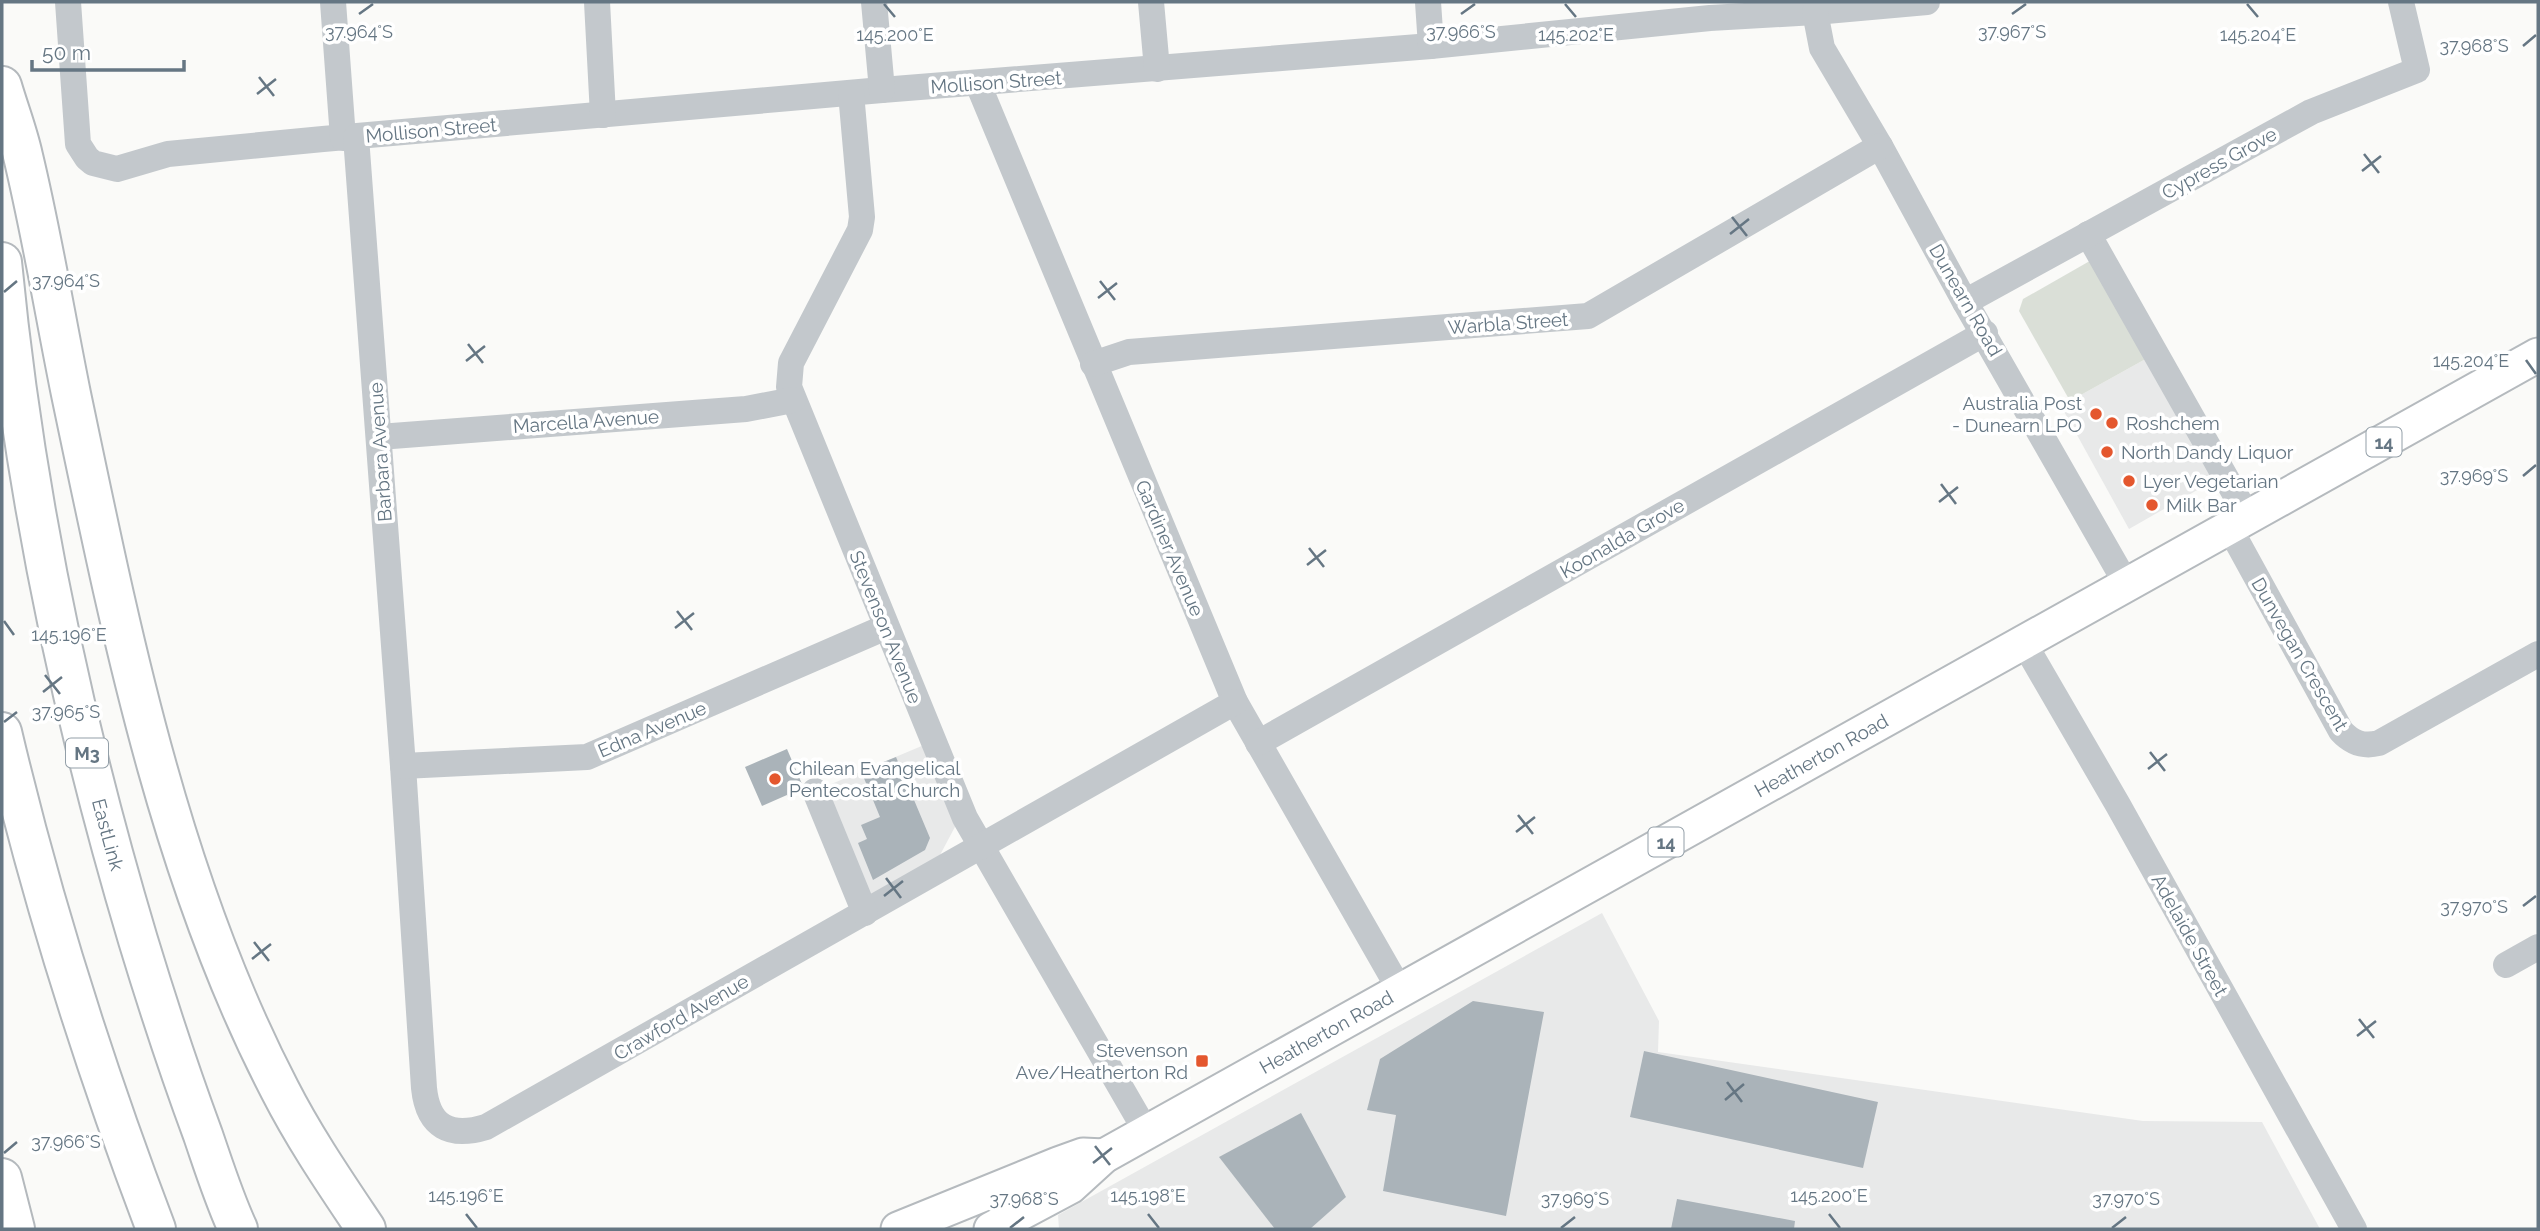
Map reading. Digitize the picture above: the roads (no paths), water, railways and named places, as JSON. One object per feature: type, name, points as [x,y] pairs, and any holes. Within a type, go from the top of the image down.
[{"type":"highway","points":[[2,86],[23,155],[88,475],[130,657],[163,786],[189,872],[220,958],[279,1090],[314,1152],[366,1229]]},
{"type":"highway","name":"EastLink","points":[[2,262],[35,501],[62,646],[81,729],[109,843],[166,1033],[238,1229]]},
{"type":"highway","points":[[2,732],[35,864],[65,968],[120,1133],[156,1229]]},
{"type":"highway","points":[[2,1178],[15,1229]]},
{"type":"main road","name":"Heatherton Road","points":[[991,1229],[1070,1187],[1104,1156],[2538,355]]},
{"type":"main road","name":"Heatherton Road","points":[[898,1229],[954,1213],[1083,1155],[1104,1156]]},
{"type":"main road","points":[[954,1213],[983,1229]]},
{"type":"street","name":"Mollison Street","points":[[68,2],[78,144],[93,163],[117,169],[168,154],[882,90],[1431,46],[1709,10],[1815,12],[1927,2]]},
{"type":"street","name":"Barbara Avenue","points":[[334,2],[379,437],[403,766]]},
{"type":"street","points":[[597,2],[603,115]]},
{"type":"street","points":[[874,2],[882,90]]},
{"type":"street","points":[[1151,2],[1157,69]]},
{"type":"street","points":[[1428,2],[1431,46]]},
{"type":"street","name":"Cypress Grove","points":[[1965,302],[2311,112],[2417,70],[2401,2]]},
{"type":"street","name":"Dunearn Road","points":[[1815,12],[1822,48],[2127,584]]},
{"type":"street","name":"Gardiner Avenue","points":[[978,84],[1235,702],[1401,992]]},
{"type":"street","name":"Stevenson Avenue","points":[[851,93],[862,217],[860,230],[791,363],[788,379],[793,400],[965,818],[1147,1133]]},
{"type":"street","name":"Warbla Street","points":[[1093,364],[1129,352],[1588,316],[1880,146]]},
{"type":"street","name":"Dunvegan Crescent","points":[[2088,234],[2239,522],[2341,731],[2356,743],[2379,743],[2538,654]]},
{"type":"street","name":"Koonalda Grove","points":[[1258,743],[1984,333]]},
{"type":"street","name":"Marcella Avenue","points":[[379,437],[746,410],[793,400]]},
{"type":"street","name":"Edna Avenue","points":[[403,766],[587,757],[886,627]]},
{"type":"street","name":"Adelaide Street","points":[[2024,643],[2354,1229]]},
{"type":"street","name":"Crawford Avenue","points":[[403,766],[426,1103],[434,1119],[442,1127],[455,1132],[470,1132],[486,1127],[1235,702]]},
{"type":"street","points":[[816,790],[864,913]]},
{"type":"street","points":[[2506,965],[2538,947]]},
{"type":"place","name":"Australia Post - Dunearn LPO","points":[[2096,414]]},
{"type":"place","name":"Roshchem","points":[[2112,423]]},
{"type":"place","name":"North Dandy Liquor","points":[[2107,452]]},
{"type":"place","name":"Lyer Vegetarian","points":[[2129,481]]},
{"type":"place","name":"Milk Bar","points":[[2152,505]]},
{"type":"place","name":"Chilean Evangelical Pentecostal Church","points":[[775,779]]},
{"type":"place","name":"Stevenson Ave/Heatherton Rd","points":[[1202,1061]]}]
